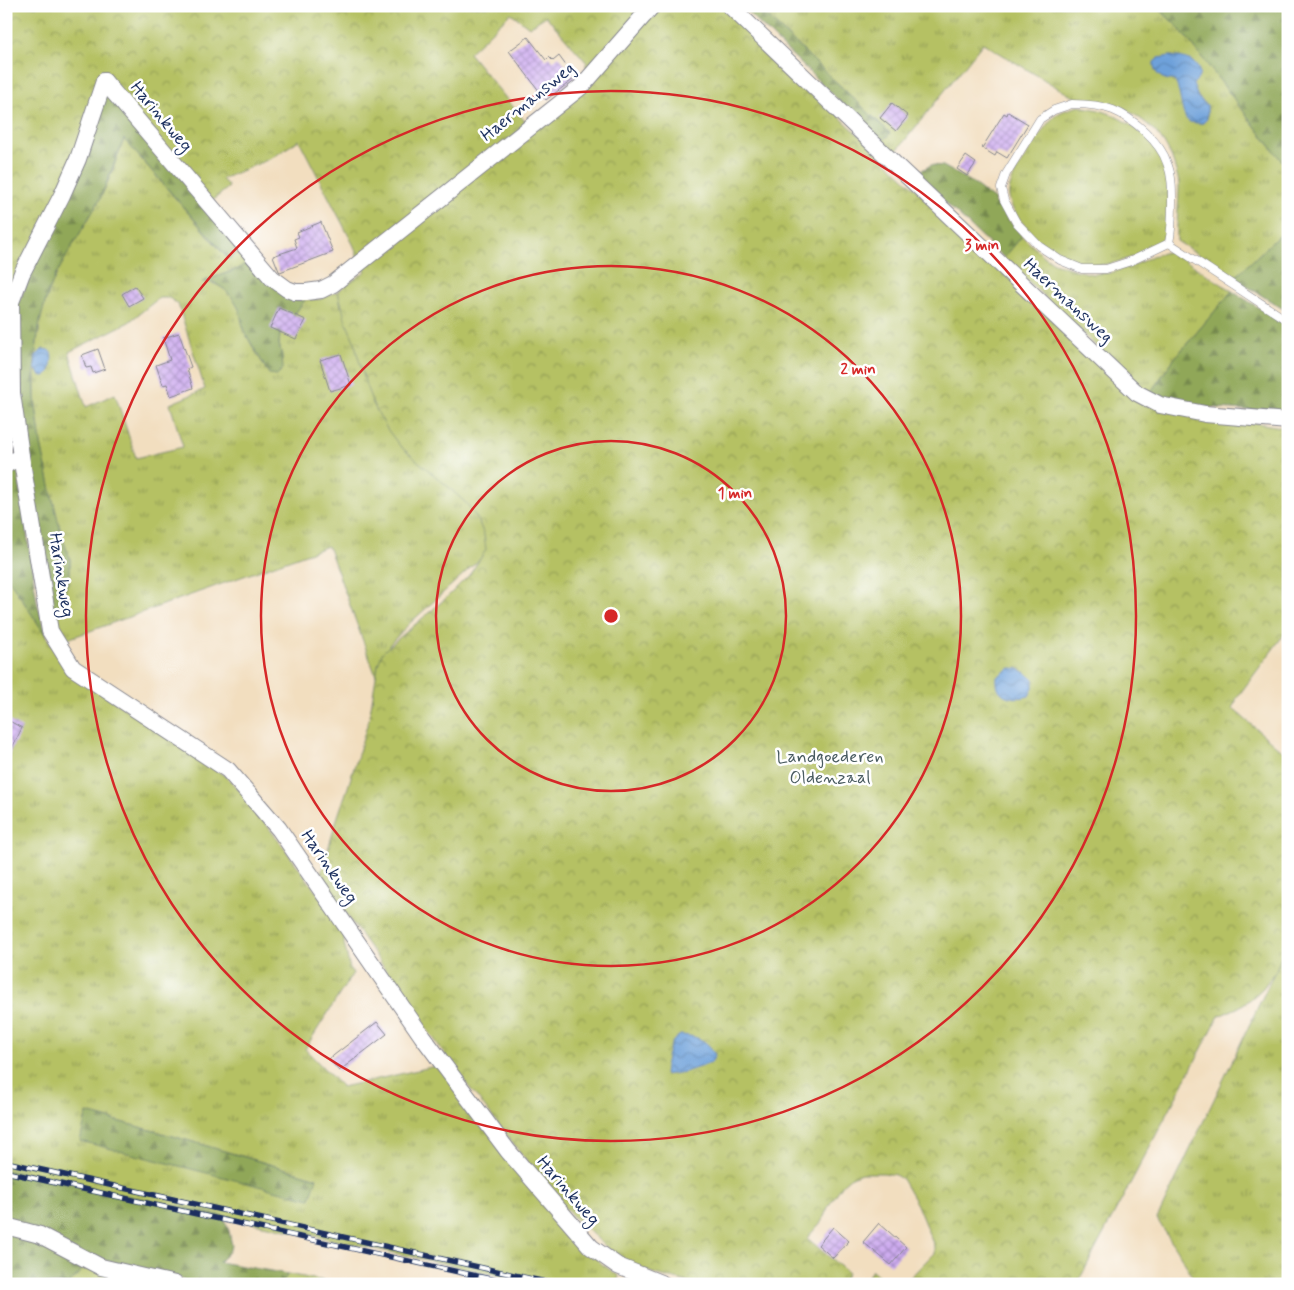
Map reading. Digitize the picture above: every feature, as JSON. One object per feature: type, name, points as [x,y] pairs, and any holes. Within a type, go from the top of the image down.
[{"type":"street","name":"Haermansweg","points":[[488,160],[582,86],[652,6]]},
{"type":"street","name":"Haermansweg","points":[[730,6],[1137,393],[1160,405],[1205,414],[1288,421]]},
{"type":"street","name":"Harinkweg","points":[[488,160],[333,284],[321,290],[296,292],[287,289],[272,278],[104,81],[78,159],[62,195],[22,273],[11,302],[12,394],[21,456],[50,631],[74,668],[228,770],[279,829],[422,1036],[508,1151],[591,1247],[618,1266],[663,1284]]},
{"type":"street","points":[[6,465],[21,456]]},
{"type":"street","points":[[6,1226],[40,1235],[101,1267],[175,1284]]},
{"type":"lane","points":[[1072,104],[1091,105],[1114,110],[1138,124],[1156,142],[1167,161],[1172,182],[1172,230],[1169,243],[1131,261],[1106,269],[1082,269],[1060,260],[1039,246],[1016,222],[1004,200],[1001,188],[1006,174],[1040,119],[1054,110],[1072,104]]},
{"type":"lane","points":[[1169,243],[1288,321]]},
{"type":"green space","name":"Landgoederen Oldenzaal","points":[[6,6],[723,6],[1143,405],[1288,428],[1288,629],[1236,699],[1232,708],[1288,756],[1288,940],[1275,972],[1263,988],[1239,1007],[1219,1016],[1077,1284],[904,1284],[934,1253],[934,1246],[917,1205],[902,1179],[895,1175],[884,1173],[861,1173],[850,1178],[843,1184],[829,1205],[822,1221],[807,1238],[848,1273],[841,1284],[696,1284],[655,1274],[633,1265],[615,1255],[563,1207],[458,1073],[340,905],[321,873],[369,719],[378,665],[382,653],[445,599],[470,574],[486,550],[484,535],[478,520],[467,504],[400,446],[387,429],[373,404],[355,343],[346,322],[338,291],[366,271],[299,140],[272,158],[222,179],[229,187],[206,206],[105,92],[6,301]],"holes":[[[511,13],[529,27],[546,16],[587,63],[585,65],[594,74],[532,130],[469,53]]]},
{"type":"green space","points":[[741,6],[756,6],[890,133],[882,142]]},
{"type":"green space","points":[[756,6],[1156,6],[1187,38],[1288,169],[1288,227],[1234,278],[1177,241],[1178,177],[1171,156],[1160,137],[1149,126],[1130,112],[1113,105],[1078,100],[983,43],[894,154],[882,142],[890,133]],"holes":[[[1170,56],[1192,61],[1198,79],[1193,84],[1195,91],[1207,105],[1207,119],[1203,123],[1190,122],[1178,85],[1174,80]]]},
{"type":"green space","points":[[1156,6],[1288,6],[1288,169],[1187,38]]},
{"type":"green space","points":[[105,92],[244,248],[229,259],[124,139],[101,197],[55,276],[46,299],[37,340],[34,373],[35,399],[41,444],[62,537],[70,559],[70,574],[64,594],[63,608],[54,625],[18,393],[17,307]]},
{"type":"green space","points":[[1079,106],[1108,113],[1124,121],[1139,132],[1153,144],[1162,159],[1168,178],[1167,224],[1166,232],[1162,239],[1142,253],[1107,264],[1090,265],[1073,262],[1057,255],[1042,244],[1022,222],[1014,210],[1009,197],[1009,191],[1017,171],[1045,127],[1057,114]]},
{"type":"green space","points":[[124,139],[228,259],[244,248],[253,257],[238,269],[204,281],[216,284],[233,298],[239,309],[245,332],[269,374],[282,356],[279,344],[280,334],[305,300],[321,299],[338,291],[341,306],[511,524],[481,558],[390,644],[378,665],[376,676],[328,546],[62,641],[54,625],[63,608],[64,594],[70,574],[70,559],[62,537],[53,500],[41,444],[35,399],[35,368],[43,376],[47,375],[51,353],[43,349],[36,356],[40,321],[51,287],[100,199]],"holes":[[[159,298],[169,298],[178,304],[205,389],[170,404],[183,447],[136,458],[115,394],[86,407],[69,352],[129,322]]]},
{"type":"green space","points":[[931,165],[943,166],[970,181],[995,200],[994,202],[1022,236],[1004,258],[915,174]]},
{"type":"green space","points":[[1288,227],[1288,312],[1234,278]]},
{"type":"green space","points":[[1022,236],[1041,254],[1054,263],[1092,274],[1110,273],[1135,265],[1152,256],[1171,251],[1232,291],[1174,359],[1150,393],[1140,388],[1004,258]]},
{"type":"green space","points":[[253,257],[296,300],[305,300],[280,334],[279,344],[283,369],[277,375],[269,374],[244,331],[239,309],[232,297],[213,282],[202,282],[238,269]]},
{"type":"green space","points":[[1232,291],[1288,326],[1288,413],[1204,407],[1164,400],[1150,393],[1174,359]]},
{"type":"green space","points":[[17,466],[37,602],[48,639],[6,575],[6,469]]},
{"type":"green space","points":[[6,575],[70,672],[225,776],[246,797],[345,930],[344,943],[350,969],[353,973],[305,1049],[342,1087],[440,1065],[574,1238],[603,1265],[619,1276],[617,1284],[539,1284],[6,1170]],"holes":[[[87,1113],[169,1135],[317,1178]]]},
{"type":"green space","points":[[1288,940],[1288,1284],[1198,1284],[1157,1219]]},
{"type":"green space","points":[[87,1113],[317,1178],[310,1199],[80,1141]]},
{"type":"green space","points":[[6,1170],[223,1216],[232,1246],[219,1262],[288,1274],[281,1284],[191,1284],[177,1277],[94,1258],[6,1222]]},
{"type":"green space","points":[[6,1233],[46,1247],[83,1269],[69,1284],[6,1284]]},
{"type":"green space","points":[[83,1269],[111,1274],[107,1284],[69,1284]]},
{"type":"green space","points":[[872,1270],[888,1284],[863,1284]]},
{"type":"green space","points":[[288,1274],[340,1284],[281,1284]]},
{"type":"water","points":[[1170,56],[1188,60],[1198,68],[1200,73],[1198,79],[1193,84],[1198,98],[1207,105],[1207,119],[1203,123],[1190,122],[1187,119],[1184,115],[1177,85],[1174,80],[1163,78],[1155,70],[1154,62],[1159,58]]},
{"type":"water","points":[[43,349],[51,353],[52,358],[49,372],[44,376],[40,375],[35,368],[36,356]]},
{"type":"water","points":[[1010,668],[1023,671],[1033,679],[1033,688],[1029,696],[1017,698],[1006,696],[999,689],[997,677]]},
{"type":"water","points":[[680,1035],[692,1036],[705,1042],[715,1055],[711,1063],[685,1072],[664,1075],[670,1047]]},
{"type":"building","points":[[528,37],[546,60],[549,57],[553,61],[559,56],[575,78],[546,100],[509,51]]},
{"type":"building","points":[[892,103],[908,116],[896,131],[880,118]]},
{"type":"building","points":[[1008,112],[1028,124],[1007,158],[997,152],[995,156],[982,148],[1004,113],[1007,115]]},
{"type":"building","points":[[966,156],[976,163],[967,176],[957,169]]},
{"type":"building","points":[[321,222],[333,252],[280,272],[273,256],[297,248],[294,239],[299,237],[297,232]]},
{"type":"building","points":[[135,286],[143,298],[129,306],[122,294]]},
{"type":"building","points":[[279,308],[306,320],[296,339],[270,328]]},
{"type":"building","points":[[179,333],[191,367],[187,369],[193,388],[171,396],[167,384],[163,385],[156,365],[170,360],[163,338]]},
{"type":"building","points":[[98,349],[105,369],[93,373],[91,367],[86,368],[82,355]]},
{"type":"building","points":[[341,354],[351,385],[330,391],[320,360]]},
{"type":"building","points":[[6,719],[22,728],[6,760]]},
{"type":"building","points":[[377,1022],[387,1034],[339,1071],[329,1059]]},
{"type":"building","points":[[879,1223],[906,1247],[891,1265],[863,1242]]},
{"type":"building","points":[[833,1227],[849,1241],[833,1258],[818,1245]]},
{"type":"railway","points":[[6,1162],[555,1284]]},
{"type":"railway","points":[[6,1172],[513,1284]]}]
